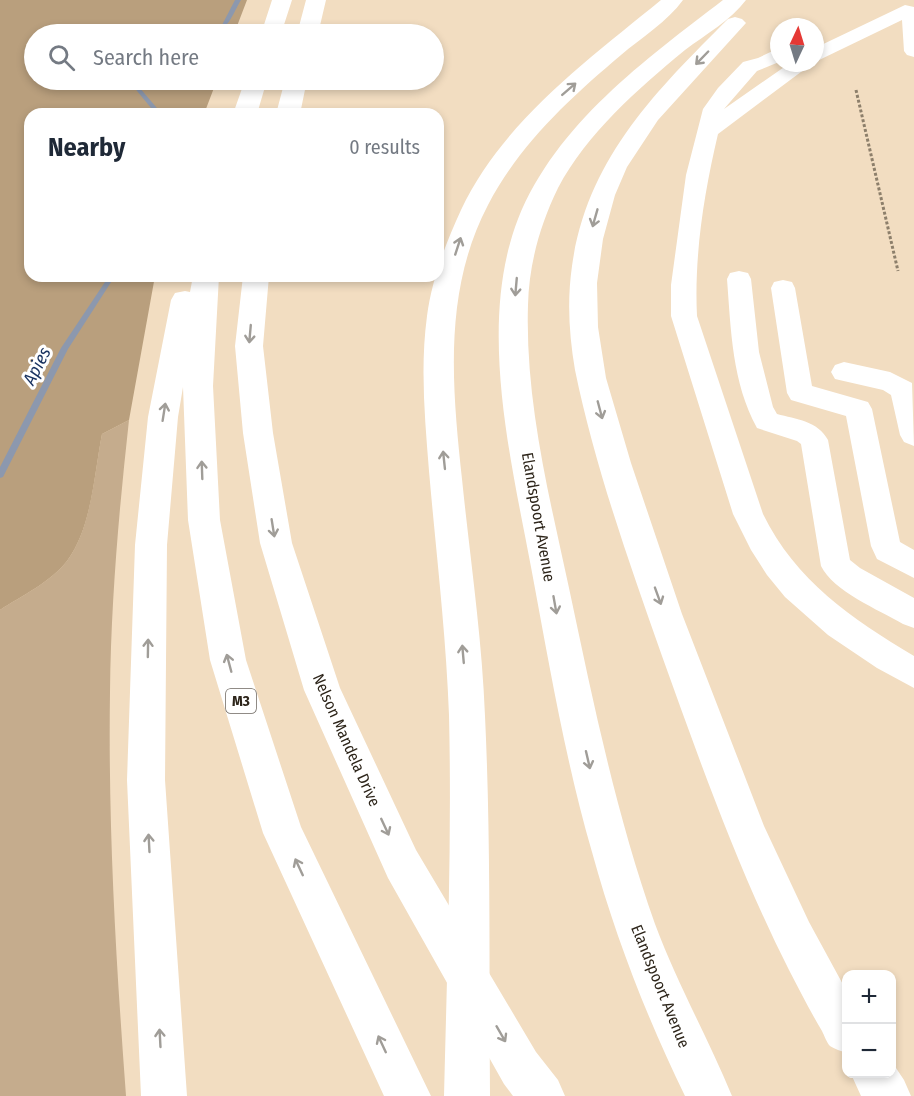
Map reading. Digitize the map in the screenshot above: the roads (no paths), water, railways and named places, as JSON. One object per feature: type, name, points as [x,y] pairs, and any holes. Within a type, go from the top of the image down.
[{"type":"main road","points":[[310,24],[316,0]]},
{"type":"main road","points":[[467,1096],[469,817],[467,712],[440,404],[439,356],[442,305],[460,238],[474,206],[512,147],[552,104],[673,0]]},
{"type":"main road","name":"Elandspoort Avenue","points":[[710,1096],[693,1065],[651,967],[618,874],[599,807],[570,681],[528,461],[516,363],[514,294],[518,267],[530,222],[543,194],[567,156],[607,110],[656,65],[736,0]]},
{"type":"main road","points":[[757,0],[646,118],[611,175],[593,224],[586,258],[584,337],[592,383],[619,478],[656,590],[710,738],[749,839],[789,928],[843,1024]]},
{"type":"main road","points":[[273,24],[281,1]]},
{"type":"main road","points":[[247,108],[253,90]]},
{"type":"main road","points":[[289,108],[294,90]]},
{"type":"main road","points":[[164,1096],[146,780],[151,544],[163,417],[190,282]]},
{"type":"main road","name":"M3","points":[[206,282],[198,386],[204,520],[228,660],[283,833],[408,1096]]},
{"type":"main road","name":"Nelson Mandela Drive","points":[[255,282],[249,346],[261,455],[276,543],[322,690],[402,864],[533,1087]]},
{"type":"main road","points":[[876,1078],[888,1096]]},
{"type":"lane","points":[[835,26],[904,7]]},
{"type":"lane","points":[[824,47],[904,7]]},
{"type":"lane","points":[[904,7],[914,51]]},
{"type":"lane","points":[[770,59],[750,66],[713,109],[710,131],[697,175],[683,285],[684,316],[748,514],[761,543],[796,590],[837,625],[914,673]]},
{"type":"lane","points":[[710,131],[742,104],[790,72]]},
{"type":"lane","points":[[739,279],[748,358],[756,395],[767,421],[807,433],[813,437],[836,566],[849,577],[914,614]]},
{"type":"lane","points":[[783,288],[800,393],[844,404],[858,410],[886,546],[888,550],[914,565]]},
{"type":"lane","points":[[844,372],[890,382],[903,390],[914,435]]},
{"type":"waterway","name":"Apies","points":[[225,24],[238,0]]},
{"type":"waterway","name":"Apies","points":[[139,90],[154,108]]},
{"type":"waterway","name":"Apies","points":[[0,475],[65,348],[108,282]]}]
